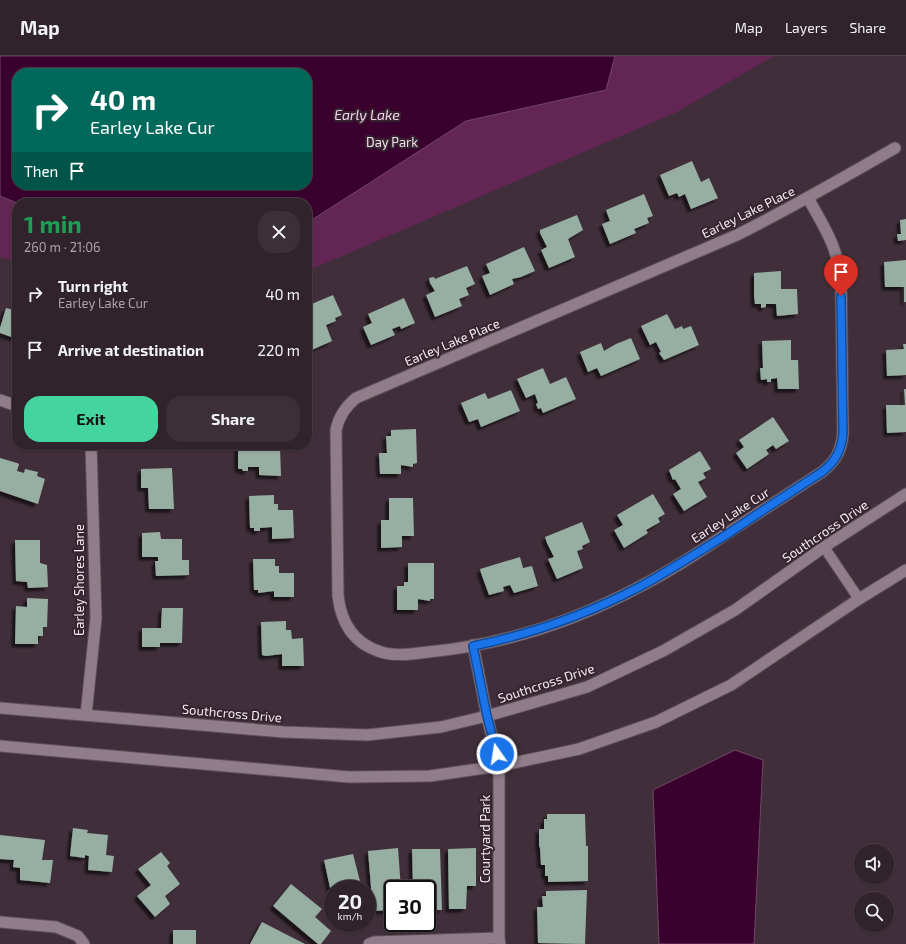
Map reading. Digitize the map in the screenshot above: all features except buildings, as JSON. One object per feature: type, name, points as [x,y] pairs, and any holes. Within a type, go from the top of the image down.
[{"type":"street","name":"Earley Lake Place","points":[[473,646],[403,655],[378,652],[357,639],[343,619],[339,607],[338,596],[336,436],[339,417],[346,406],[356,398],[737,235],[808,198],[895,148]]},
{"type":"street","name":"Earley Lake Cur","points":[[473,646],[502,640],[563,621],[640,586],[686,560],[831,465],[838,455],[842,445],[843,434],[840,275],[833,245],[828,233],[808,198]]},
{"type":"street","points":[[0,400],[12,404]]},
{"type":"street","name":"Earley Shores Lane","points":[[86,715],[96,618],[91,450]]},
{"type":"street","name":"Southcross Drive","points":[[0,708],[284,732],[367,735],[441,727],[487,716],[587,687],[663,651],[736,610],[824,547],[906,494]]},
{"type":"street","points":[[0,746],[349,777],[430,776],[499,766],[579,749],[656,722],[730,685],[859,599],[906,570]]},
{"type":"street","points":[[473,646],[487,716]]},
{"type":"street","name":"Courtyard Park","points":[[369,944],[374,942],[500,941],[499,766],[487,716]]},
{"type":"street","points":[[0,922],[56,926],[78,936],[84,944]]},
{"type":"lane","points":[[824,547],[859,599]]},
{"type":"green space","name":"Day Park","points":[[0,56],[774,56],[677,112],[312,269],[312,198],[12,198],[12,260],[0,257]]},
{"type":"water","name":"Early Lake","points":[[0,56],[615,56],[606,90],[466,121],[312,220],[312,198],[12,198],[12,201],[0,196]]},
{"type":"water","points":[[735,750],[763,760],[754,944],[659,944],[653,790]]},
{"type":"route","points":[[497,754],[487,716],[473,646],[502,640],[563,621],[640,586],[686,560],[831,465],[838,455],[842,445],[843,434],[841,296]]}]
